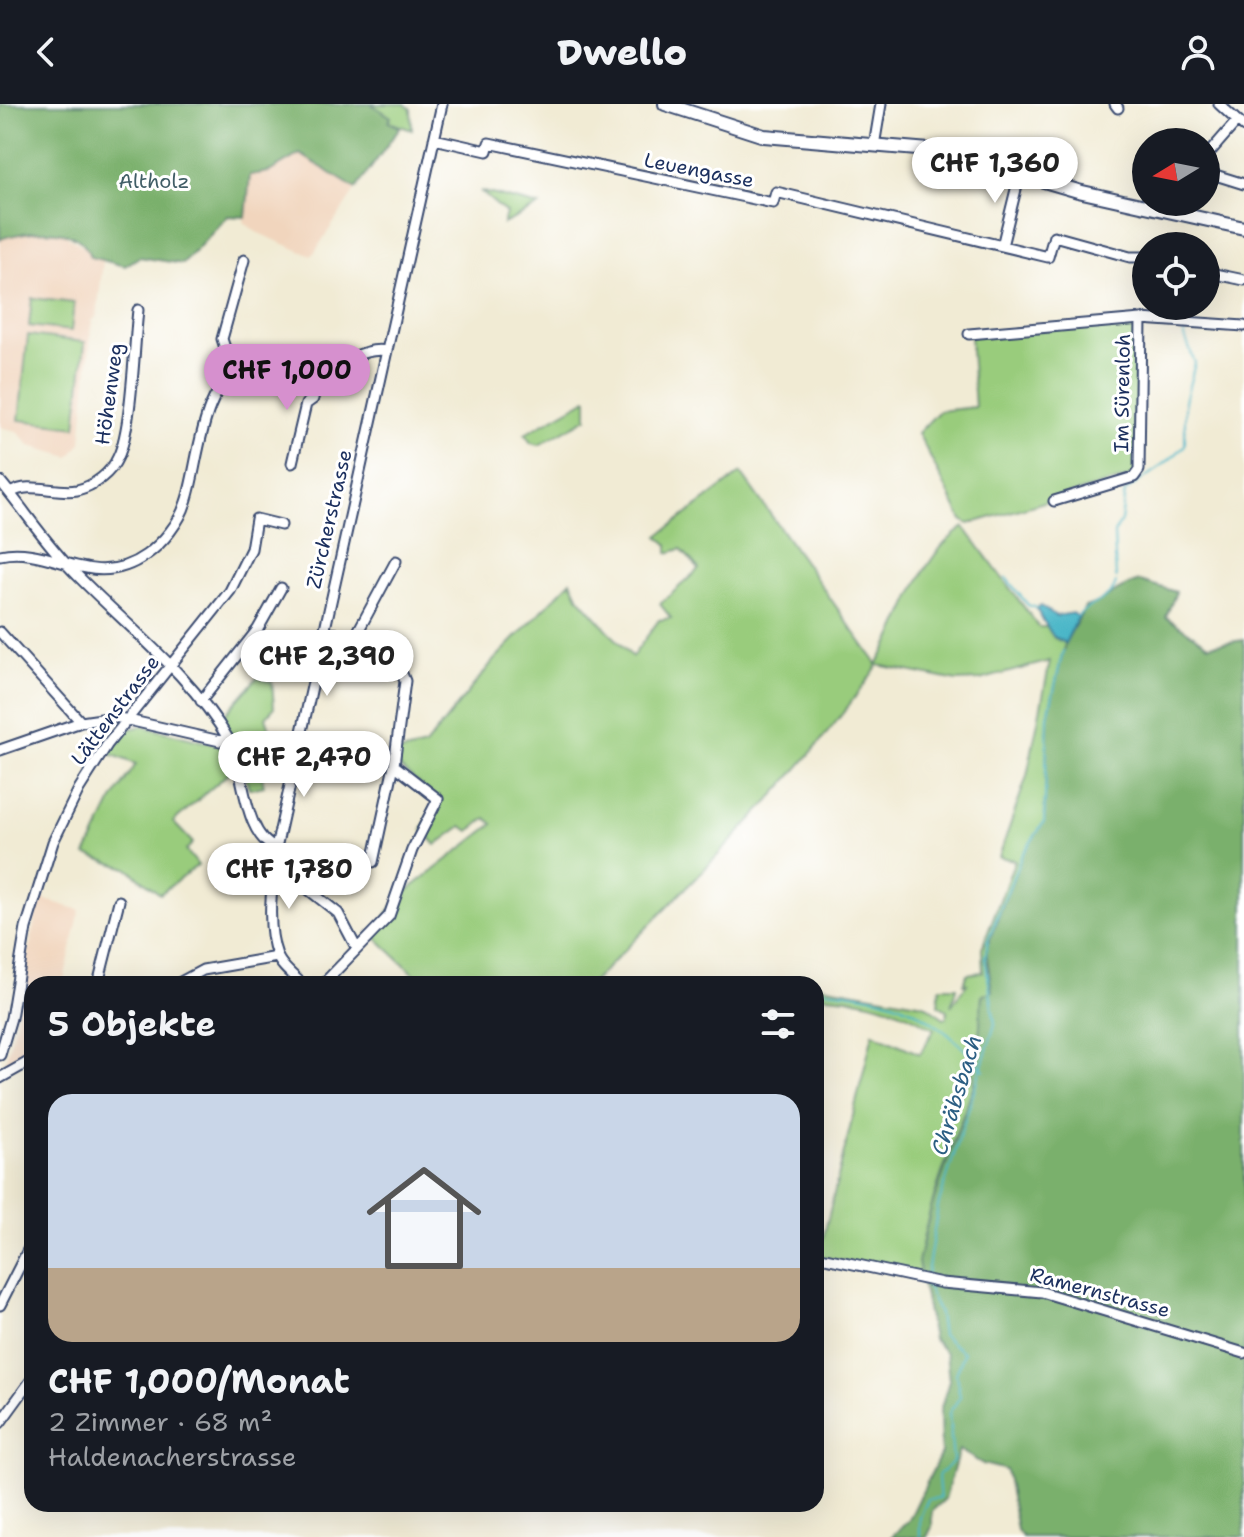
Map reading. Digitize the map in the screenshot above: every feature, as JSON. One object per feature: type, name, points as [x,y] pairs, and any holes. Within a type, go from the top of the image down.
[{"type":"main road","points":[[665,104],[756,135],[929,149],[1154,208],[1244,228]]},
{"type":"street","name":"Zürcherstrasse","points":[[277,957],[272,906],[276,848],[442,104]]},
{"type":"street","points":[[874,146],[881,104]]},
{"type":"street","points":[[1219,104],[1241,124],[1210,152],[1207,161],[1212,174],[1244,184]]},
{"type":"street","name":"Leuengasse","points":[[434,139],[487,151],[489,143],[773,203],[776,192],[1048,257],[1054,236],[1132,257]]},
{"type":"street","points":[[1002,246],[1020,173]]},
{"type":"street","points":[[244,260],[222,339],[225,348],[244,370]]},
{"type":"street","points":[[1220,275],[1244,280]]},
{"type":"street","name":"Höhenweg","points":[[11,493],[24,488],[63,492],[80,490],[98,481],[114,465],[123,440],[138,310]]},
{"type":"street","points":[[969,334],[1132,320]]},
{"type":"street","name":"Im Sürenloh","points":[[1054,501],[1134,477],[1139,470],[1141,320]]},
{"type":"street","points":[[1156,320],[1244,326]]},
{"type":"street","points":[[0,555],[30,555],[96,571],[120,568],[146,555],[170,532],[186,503],[210,404],[220,386],[244,370],[318,369],[337,366],[371,349],[387,351]]},
{"type":"street","points":[[292,463],[306,404],[313,399],[318,369]]},
{"type":"street","points":[[0,481],[66,565],[146,639],[201,701],[228,738],[249,811],[267,844],[276,848]]},
{"type":"street","name":"Lättenstrasse","points":[[0,1055],[11,1018],[26,928],[53,842],[79,789],[236,581],[251,549],[256,519],[281,525]]},
{"type":"street","points":[[355,637],[396,561]]},
{"type":"street","points":[[201,701],[258,629],[281,588]]},
{"type":"street","points":[[325,631],[375,642],[393,652],[403,671],[405,681],[394,765],[373,862]]},
{"type":"street","points":[[0,632],[81,722]]},
{"type":"street","points":[[0,750],[81,722],[130,718],[220,741],[228,738]]},
{"type":"street","points":[[331,976],[389,916],[412,850],[438,799],[394,765]]},
{"type":"street","points":[[274,867],[286,872],[338,913],[357,949]]},
{"type":"street","points":[[100,976],[119,901]]},
{"type":"street","points":[[192,976],[203,970],[241,966],[277,957],[295,976]]},
{"type":"street","points":[[0,1078],[24,1064]]},
{"type":"street","points":[[0,1305],[24,1258]]},
{"type":"street","name":"Ramernstrasse","points":[[824,1258],[942,1283],[1042,1292],[1244,1353]]},
{"type":"street","points":[[0,1423],[24,1390]]},
{"type":"shaded area","points":[[300,154],[356,189],[312,256],[256,232],[244,222],[249,175],[269,172]]},
{"type":"shaded area","points":[[27,232],[61,232],[88,250],[90,257],[103,260],[97,316],[92,321],[81,443],[70,457],[30,446],[17,431],[0,427],[0,239]]},
{"type":"shaded area","points":[[39,898],[80,910],[65,976],[24,976]]},
{"type":"shaded area","points":[[24,979],[24,1058],[7,1069],[4,1067]]},
{"type":"green space","name":"Altholz","points":[[0,104],[371,104],[391,117],[389,122],[400,127],[356,189],[300,154],[269,172],[250,175],[246,217],[228,216],[183,264],[139,257],[125,266],[90,257],[84,246],[64,233],[24,233],[0,239]]},
{"type":"green space","points":[[371,104],[405,104],[411,109],[412,130],[389,122],[390,117]]},
{"type":"green space","points":[[480,191],[539,206],[503,224],[506,213]]},
{"type":"green space","points":[[32,298],[74,303],[71,331],[29,326]]},
{"type":"green space","points":[[1132,323],[1138,327],[1137,471],[1133,476],[969,524],[962,520],[918,433],[939,411],[975,407],[970,336]]},
{"type":"green space","points":[[28,335],[85,342],[76,427],[19,420]]},
{"type":"green space","points":[[587,399],[587,418],[539,445],[531,443],[525,434]]},
{"type":"green space","points":[[741,473],[877,664],[923,573],[947,540],[964,527],[1039,627],[1047,627],[1054,638],[1065,643],[1048,716],[1044,822],[987,971],[992,991],[982,996],[979,1041],[972,1066],[974,1085],[931,1208],[920,1256],[920,1274],[824,1257],[824,1235],[873,1033],[920,1054],[934,1029],[878,1004],[824,996],[824,986],[924,1004],[944,1018],[947,1017],[947,1010],[938,1005],[940,987],[957,987],[951,1006],[967,984],[964,984],[967,974],[983,972],[982,948],[1015,860],[999,857],[1027,776],[1050,661],[980,680],[957,681],[878,665],[847,708],[778,791],[599,976],[417,976],[373,935],[398,898],[493,824],[486,818],[469,831],[462,826],[436,845],[422,829],[437,799],[399,767],[396,753],[425,746],[494,660],[571,581],[579,598],[632,657],[659,620],[671,618],[660,604],[699,569],[681,549],[668,553],[668,545],[658,536]]},
{"type":"green space","points":[[1140,581],[1176,592],[1166,617],[1209,645],[1244,640],[1244,1537],[1022,1537],[1017,1530],[1006,1470],[983,1464],[959,1450],[945,1499],[932,1511],[932,1527],[927,1537],[891,1537],[909,1520],[941,1453],[940,1411],[949,1381],[946,1353],[933,1339],[918,1262],[931,1208],[974,1085],[972,1066],[979,1041],[982,995],[992,991],[986,949],[1021,857],[1044,822],[1048,716],[1065,643],[1085,607]]},
{"type":"green space","points":[[257,678],[272,682],[274,708],[266,717],[273,739],[265,761],[259,761],[264,786],[249,789],[239,750],[220,720]]},
{"type":"green space","points":[[142,726],[221,746],[232,770],[173,822],[193,843],[186,850],[198,865],[160,894],[127,868],[86,855],[111,803],[136,764],[108,753],[125,730]]},
{"type":"water","points":[[1041,606],[1056,616],[1073,613],[1078,617],[1065,643],[1053,636],[1036,609]]},
{"type":"waterway","points":[[1116,579],[1114,533],[1121,521],[1125,492],[1185,445],[1185,401],[1195,363],[1184,334],[1185,327]]},
{"type":"waterway","points":[[1006,578],[1028,605],[1036,608]]},
{"type":"waterway","points":[[1077,617],[1109,594],[1116,583]]},
{"type":"waterway","name":"Chräbsbach","points":[[927,1274],[938,1206],[995,1024],[985,958],[988,940],[1021,857],[1044,822],[1048,716],[1063,651]]},
{"type":"waterway","points":[[824,991],[868,995],[910,1009],[947,1033],[984,1070]]},
{"type":"waterway","name":"Chräbsbach","points":[[920,1537],[920,1517],[928,1499],[940,1498],[938,1476],[953,1461],[949,1413],[960,1397],[956,1374],[964,1353],[942,1335],[939,1314],[926,1284]]}]
